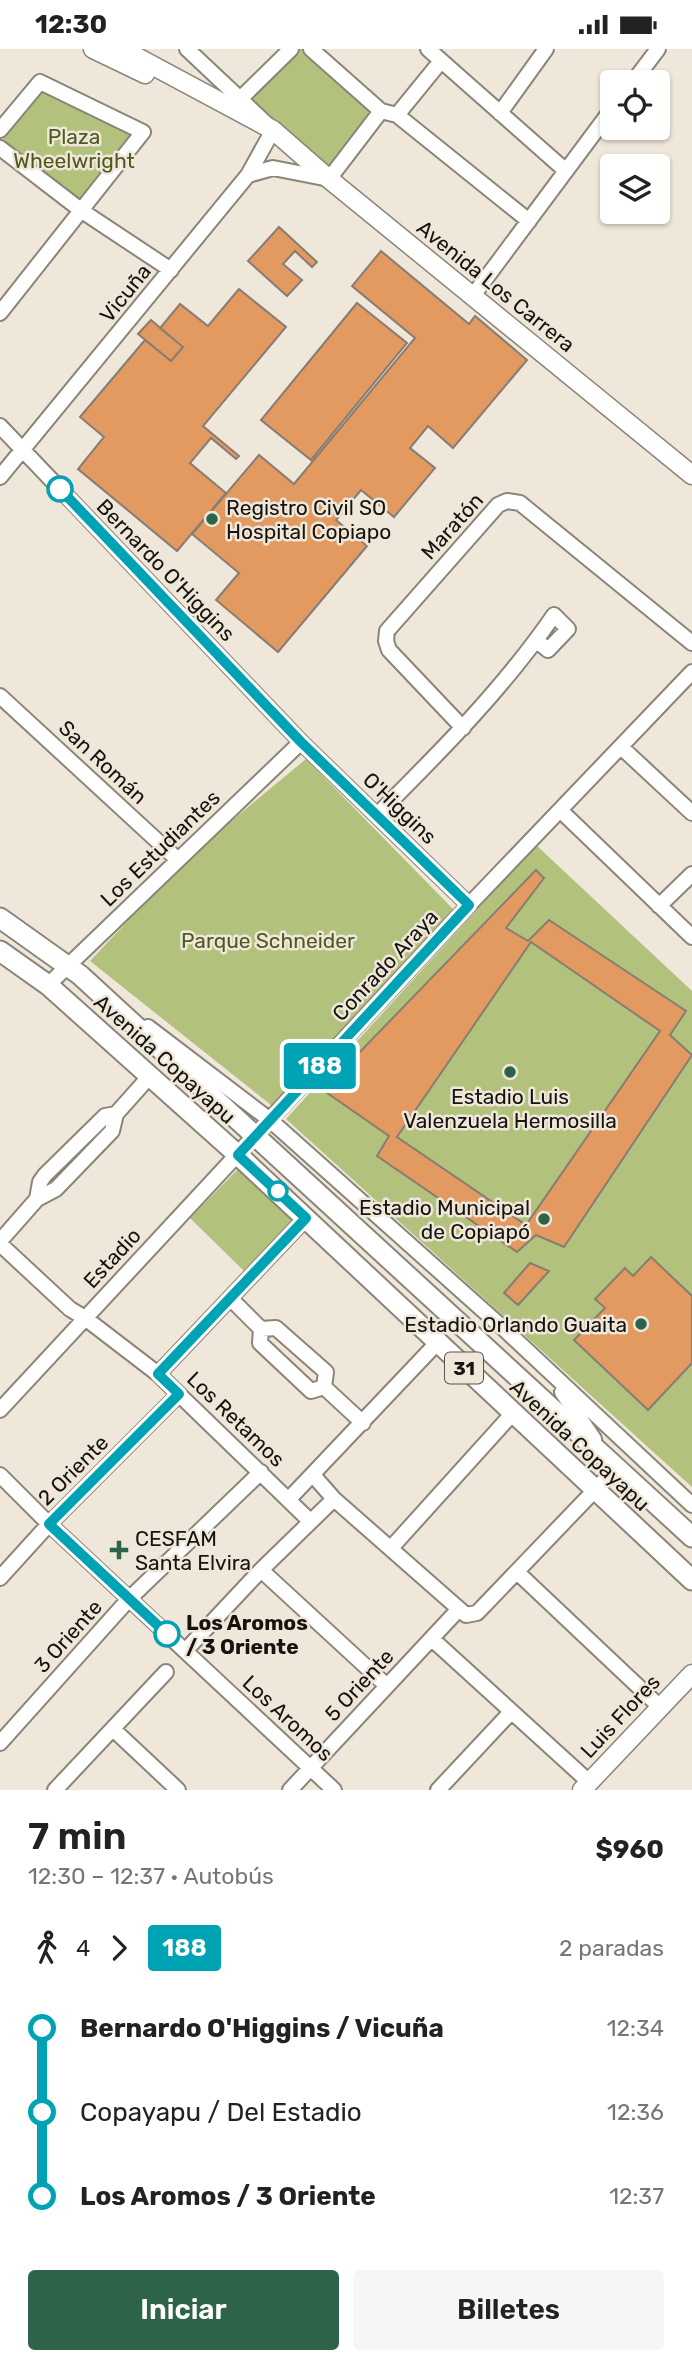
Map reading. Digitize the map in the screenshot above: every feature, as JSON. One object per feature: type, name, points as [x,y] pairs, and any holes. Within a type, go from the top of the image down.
[{"type":"highway","name":"Avenida Copayapu","points":[[0,918],[74,970],[692,1537]]},
{"type":"highway","name":"Avenida Copayapu","points":[[0,951],[48,985],[238,1155],[692,1580]]},
{"type":"main road","points":[[93,49],[165,85],[273,130]]},
{"type":"main road","points":[[122,49],[273,130]]},
{"type":"main road","name":"Avenida Los Carrera","points":[[273,130],[472,297],[692,475]]},
{"type":"main road","name":"Luis Flores","points":[[586,1786],[692,1674]]},
{"type":"street","points":[[187,49],[273,130]]},
{"type":"street","points":[[239,100],[291,49]]},
{"type":"street","points":[[311,49],[382,111],[397,115],[529,221]]},
{"type":"street","points":[[428,49],[566,171]]},
{"type":"street","points":[[500,113],[546,49]]},
{"type":"street","points":[[642,70],[658,49]]},
{"type":"street","points":[[397,115],[441,61]]},
{"type":"street","points":[[0,130],[40,82],[143,132],[0,313]]},
{"type":"street","points":[[248,175],[273,167],[329,179],[382,111]]},
{"type":"street","points":[[472,297],[600,125]]},
{"type":"street","name":"Vicuña","points":[[0,477],[248,175],[273,130]]},
{"type":"street","points":[[0,148],[82,211],[171,270]]},
{"type":"street","name":"Bernardo O'Higgins","points":[[0,426],[301,742]]},
{"type":"street","name":"Maratón","points":[[463,728],[389,650],[387,631],[498,505],[504,502],[520,503],[692,643]]},
{"type":"street","points":[[377,815],[463,728],[537,641]]},
{"type":"street","name":"Conrado Araya","points":[[256,1136],[469,905],[692,673]]},
{"type":"street","name":"San Román","points":[[0,696],[178,860]]},
{"type":"street","name":"O'Higgins","points":[[301,742],[469,905]]},
{"type":"street","name":"Los Estudiantes","points":[[48,985],[74,970],[178,860],[301,742]]},
{"type":"street","points":[[621,747],[692,813]]},
{"type":"street","points":[[560,810],[692,937]]},
{"type":"street","points":[[659,906],[692,874]]},
{"type":"street","name":"Avenida Copayapu","points":[[74,970],[270,1120],[503,1328],[692,1505]]},
{"type":"street","points":[[0,1243],[37,1199],[56,1189],[112,1131],[116,1114],[149,1077]]},
{"type":"street","name":"Estadio","points":[[3,1402],[256,1136]]},
{"type":"street","points":[[158,1374],[306,1218]]},
{"type":"street","name":"Los Retamos","points":[[0,1243],[70,1309],[158,1374],[310,1521]]},
{"type":"street","points":[[231,1299],[261,1329],[276,1328],[326,1372],[324,1387]]},
{"type":"street","points":[[261,1329],[260,1343],[311,1391],[324,1387]]},
{"type":"street","points":[[289,1499],[437,1343]]},
{"type":"street","name":"Avenida Copayapu","points":[[550,1373],[611,1463]]},
{"type":"street","points":[[324,1387],[363,1423]]},
{"type":"street","name":"2 Oriente","points":[[0,1579],[49,1524],[179,1394]]},
{"type":"street","points":[[391,1548],[513,1413]]},
{"type":"street","name":"5 Oriente","points":[[290,1790],[432,1639],[463,1612],[477,1613],[594,1490],[611,1463]]},
{"type":"street","name":"3 Oriente","points":[[0,1743],[129,1599],[261,1472]]},
{"type":"street","name":"Los Aromos","points":[[0,1475],[334,1790]]},
{"type":"street","name":"Los Retamos","points":[[313,1475],[334,1499],[463,1612]]},
{"type":"street","points":[[185,1651],[261,1570],[334,1499]]},
{"type":"street","points":[[261,1570],[387,1686]]},
{"type":"street","points":[[517,1572],[660,1707]]},
{"type":"street","points":[[432,1639],[586,1786]]},
{"type":"street","points":[[55,1790],[166,1672]]},
{"type":"street","points":[[438,1790],[511,1712]]},
{"type":"street","points":[[113,1729],[178,1790]]},
{"type":"green space","points":[[298,49],[308,49],[376,109],[332,168],[251,99]]},
{"type":"green space","name":"Plaza Wheelwright","points":[[42,89],[135,136],[84,203],[1,141]]},
{"type":"green space","name":"Parque Schneider","points":[[306,759],[454,910],[271,1105],[90,961],[190,855]]},
{"type":"green space","name":"Estadio Municipal de Copiapó","points":[[536,845],[692,991],[692,1487],[286,1119]]},
{"type":"green space","points":[[239,1168],[294,1221],[244,1271],[190,1218]]},
{"type":"building","points":[[279,227],[317,262],[312,267],[295,251],[283,264],[302,280],[287,296],[248,261]]},
{"type":"building","points":[[381,251],[469,324],[475,316],[527,360],[453,448],[428,426],[410,448],[435,468],[394,517],[361,490],[336,520],[367,546],[278,652],[216,600],[239,573],[192,534],[259,455],[294,484],[415,338],[352,286]]},
{"type":"building","points":[[239,289],[286,327],[203,426],[239,456],[236,459],[211,438],[190,463],[226,493],[177,551],[78,469],[104,437],[80,417],[145,340],[171,361],[183,347],[160,328],[180,304],[208,326]]},
{"type":"building","points":[[357,303],[407,343],[311,460],[261,420]]},
{"type":"building","points":[[151,320],[183,347],[171,361],[138,334]]},
{"type":"building","points":[[536,870],[544,878],[506,928],[528,941],[549,920],[686,1011],[670,1035],[692,1055],[564,1247],[536,1235],[517,1252],[377,1156],[389,1136],[323,1090]],"holes":[[[531,942],[660,1031],[526,1225],[397,1137]]]},
{"type":"building","name":"Estadio Orlando Guaita","points":[[651,1257],[692,1296],[692,1363],[648,1410],[574,1340],[605,1308],[595,1299],[625,1268],[633,1276]]},
{"type":"building","points":[[530,1263],[549,1271],[518,1305],[504,1293]]},
{"type":"bus line","name":"188","points":[[60,489],[301,742],[469,905],[238,1155],[306,1218],[158,1374],[179,1394],[49,1524],[167,1634]]},
{"type":"place","name":"Registro Civil SO Hospital Copiapo","points":[[212,519]]},
{"type":"place","name":"Estadio Luis Valenzuela Hermosilla","points":[[510,1072]]},
{"type":"place","name":"Estadio Municipal de Copiapó","points":[[544,1219]]},
{"type":"place","name":"Estadio Orlando Guaita","points":[[641,1324]]},
{"type":"place","name":"CESFAM Santa Elvira","points":[[119,1550]]},
{"type":"place","name":"Los Aromos / 3 Oriente","points":[[167,1634]]}]
